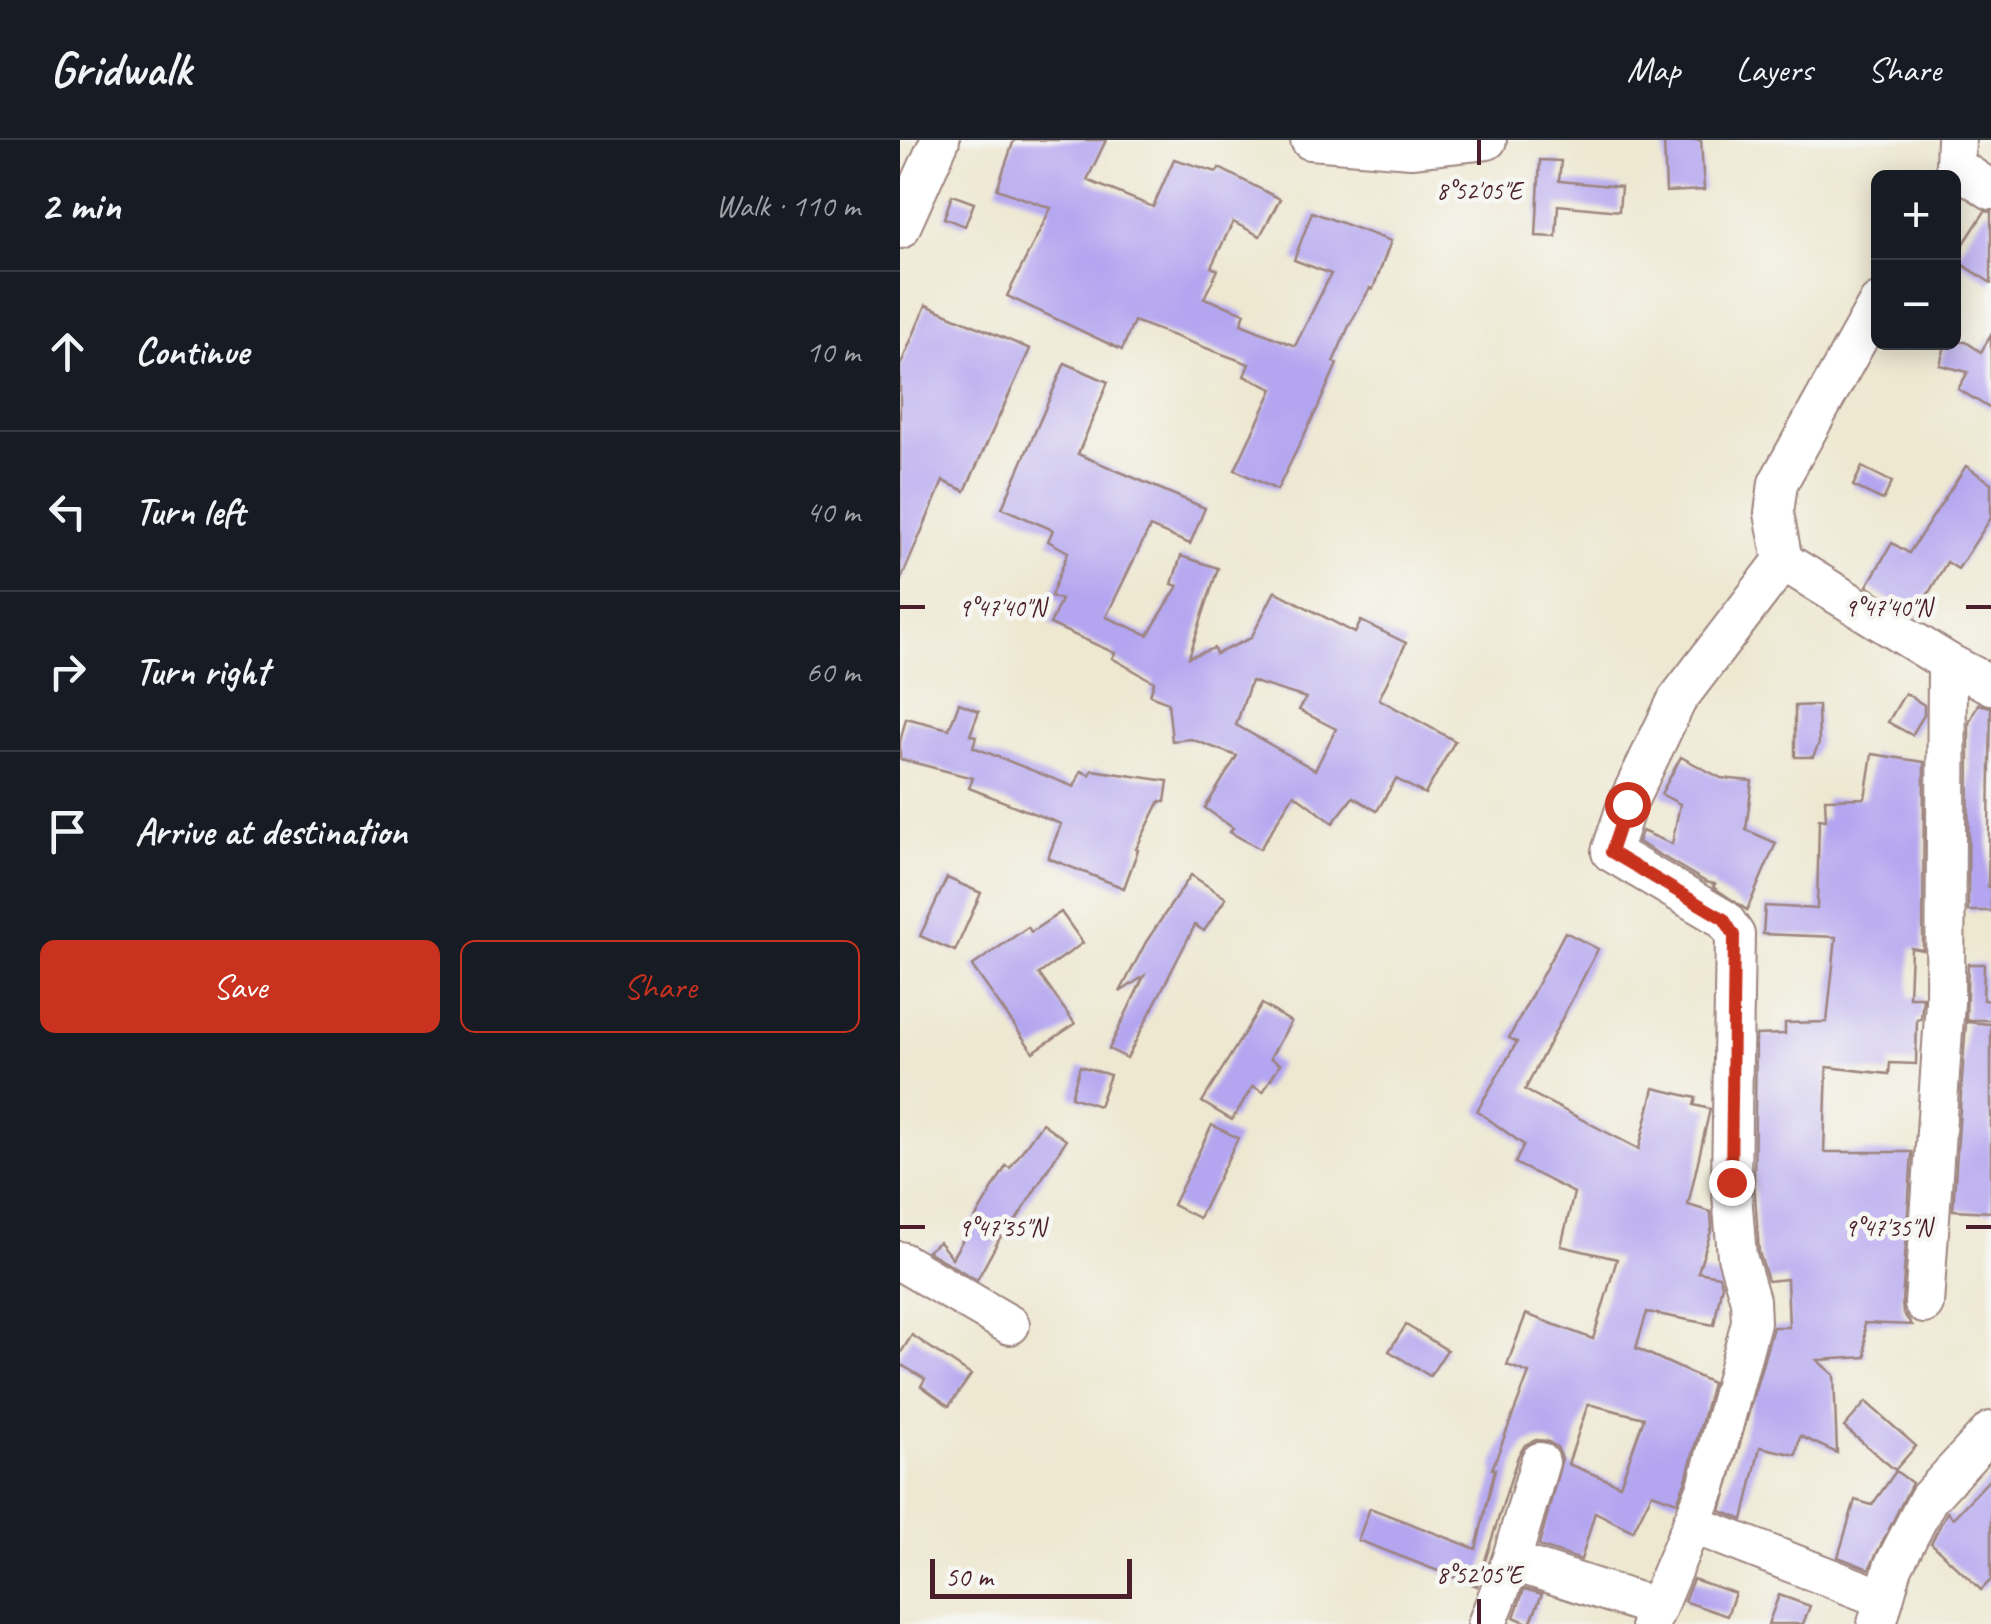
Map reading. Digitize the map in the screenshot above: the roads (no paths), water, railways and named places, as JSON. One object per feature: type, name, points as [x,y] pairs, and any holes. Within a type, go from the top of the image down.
[{"type":"street","points":[[900,229],[940,140]]},
{"type":"street","points":[[1310,140],[1412,148],[1487,140]]},
{"type":"street","points":[[1953,161],[1991,190]]},
{"type":"street","points":[[1871,316],[1778,483],[1774,513],[1783,561],[1991,685]]},
{"type":"street","points":[[1510,1561],[1653,1616],[1707,1486],[1750,1322],[1750,1300],[1737,1256],[1731,1182],[1734,935],[1724,919],[1611,852],[1627,804],[1677,700],[1783,561]]},
{"type":"street","points":[[1924,1304],[1945,1002],[1948,662]]},
{"type":"street","points":[[900,1260],[1010,1325]]},
{"type":"street","points":[[1692,1524],[1880,1611],[1892,1567],[1928,1499],[1991,1431]]},
{"type":"street","points":[[1487,1624],[1540,1462]]}]
